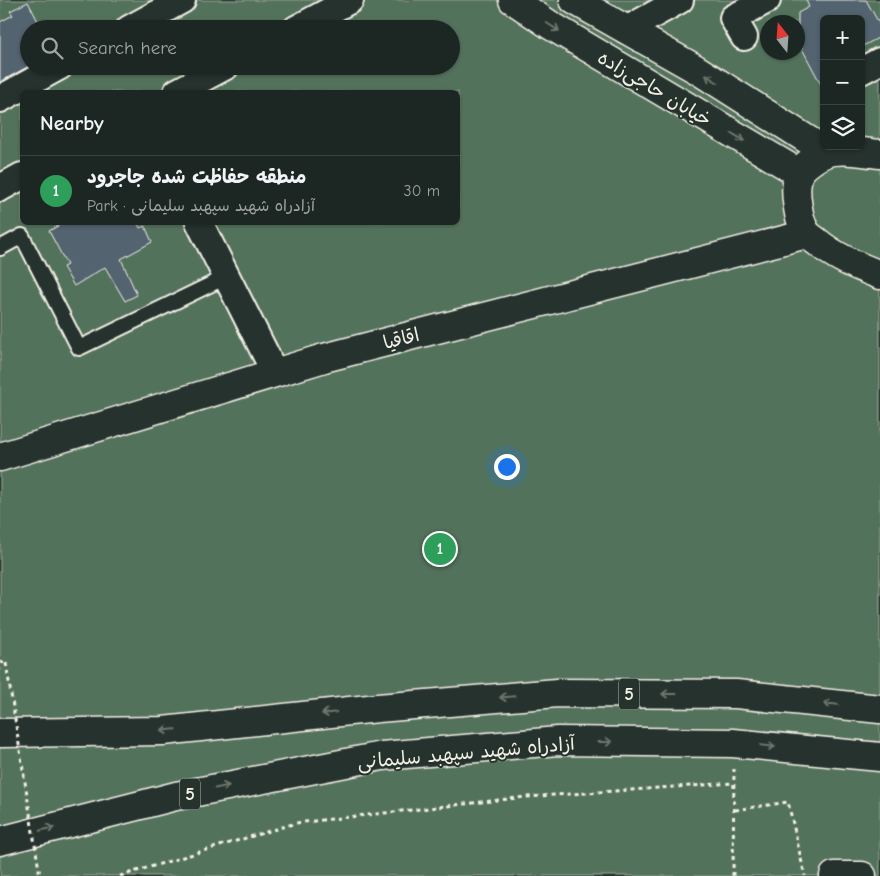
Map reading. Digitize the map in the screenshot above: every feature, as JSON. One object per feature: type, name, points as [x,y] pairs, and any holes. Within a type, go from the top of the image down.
[{"type":"main road","name":"خیابان حاجی‌زاده","points":[[513,0],[550,26],[799,173]]},
{"type":"main road","name":"خیابان حاجی‌زاده","points":[[574,0],[696,69],[827,152]]},
{"type":"main road","points":[[880,154],[849,151],[827,152],[812,161],[799,173],[796,190],[797,207],[807,234],[827,250],[853,265],[880,275]]},
{"type":"main road","name":"اقاقیا","points":[[0,457],[324,358],[807,234]]},
{"type":"main road","name":"5","points":[[0,733],[163,731],[378,708],[557,693],[736,694],[880,709]]},
{"type":"main road","name":"آزادراه شهید سپهبد سلیمانی","points":[[0,841],[176,796],[382,756],[558,741],[733,743],[880,757]]},
{"type":"main road","points":[[834,876],[862,876]]},
{"type":"street","points":[[145,20],[182,0]]},
{"type":"street","points":[[313,20],[350,0]]},
{"type":"street","points":[[626,30],[680,0]]},
{"type":"street","points":[[744,37],[733,18],[767,0]]},
{"type":"street","points":[[865,70],[880,61]]},
{"type":"street","points":[[0,98],[43,75]]},
{"type":"street","points":[[182,90],[209,75]]},
{"type":"street","points":[[0,188],[20,177]]},
{"type":"street","points":[[200,225],[267,357]]},
{"type":"lane","points":[[0,248],[22,236],[79,348],[226,277]]},
{"type":"path","points":[[0,662],[6,663],[40,876]]},
{"type":"path","points":[[733,743],[735,810],[733,876]]},
{"type":"path","points":[[120,876],[296,823],[526,797],[734,784]]},
{"type":"path","points":[[735,810],[788,802],[805,876]]},
{"type":"green space","points":[[0,0],[880,0],[880,876],[0,876]]},
{"type":"building","points":[[806,0],[866,0],[880,25],[880,37],[865,45],[865,15],[820,15],[820,82],[805,54],[805,15],[798,15],[798,13],[809,7]]},
{"type":"building","points":[[28,2],[37,20],[20,20],[20,71],[0,82],[0,22],[13,15],[10,11]]},
{"type":"building","points":[[60,225],[138,225],[140,228],[145,226],[152,242],[121,259],[137,295],[125,301],[105,267],[74,286],[63,267],[67,265],[49,231]]},
{"type":"place","name":"منطقه حفاظت شده جاجرود","points":[[440,549]]}]
